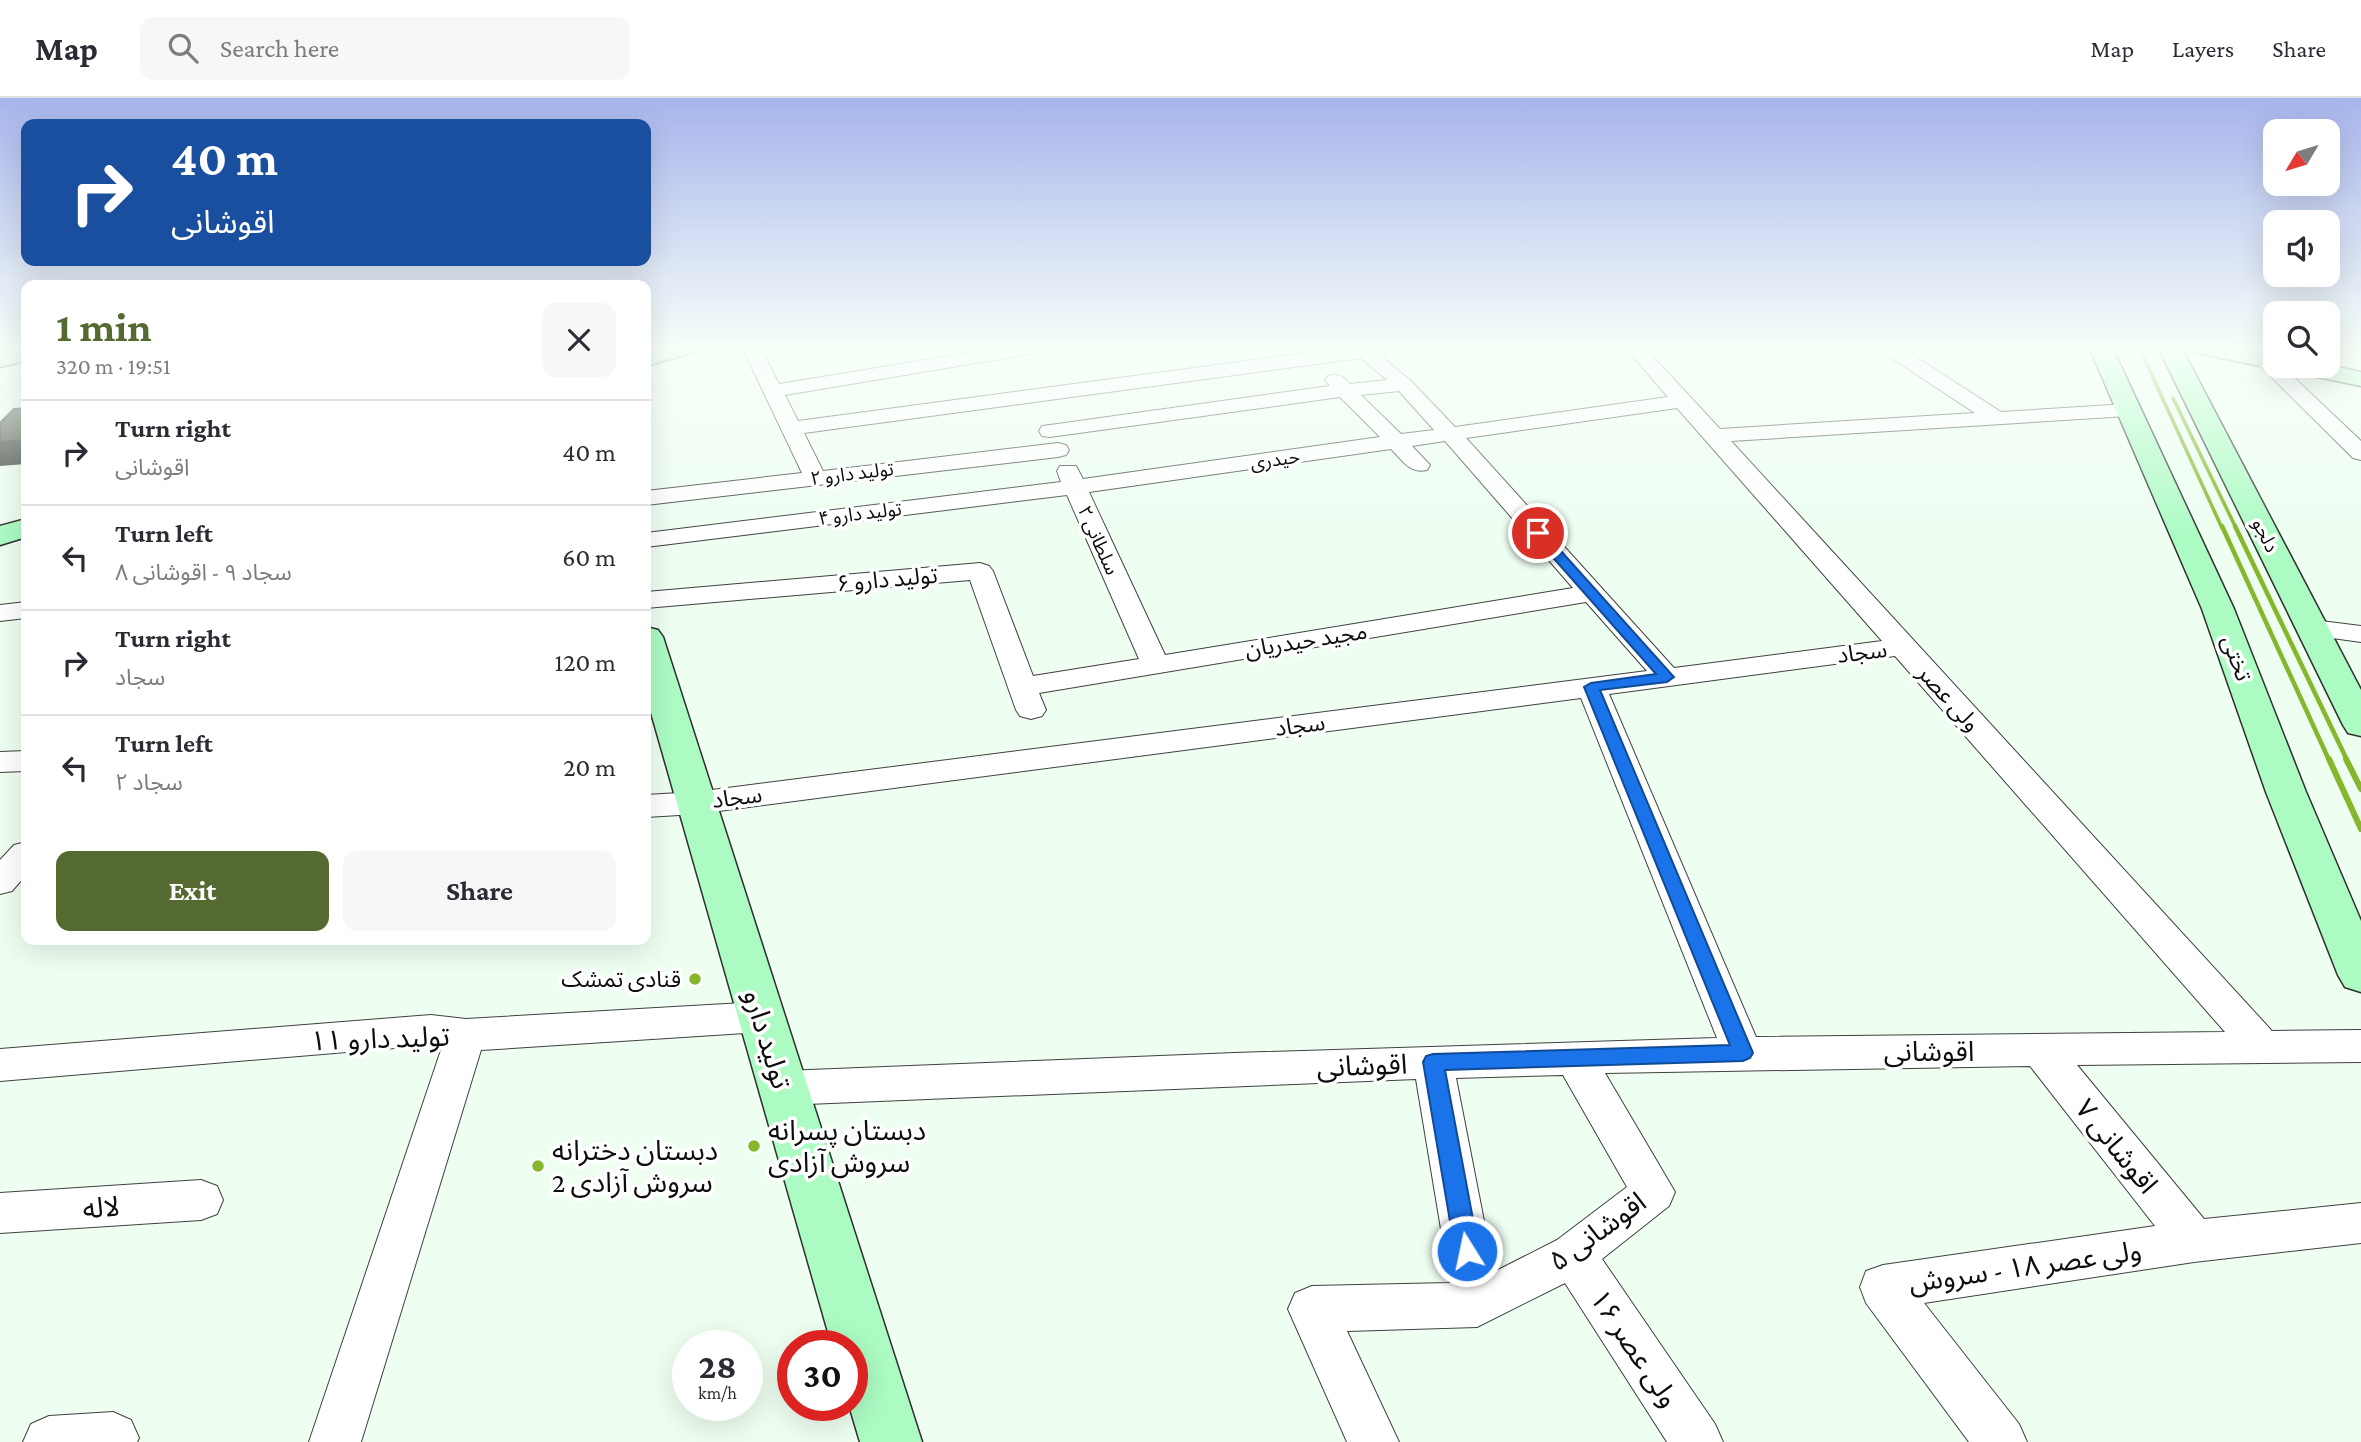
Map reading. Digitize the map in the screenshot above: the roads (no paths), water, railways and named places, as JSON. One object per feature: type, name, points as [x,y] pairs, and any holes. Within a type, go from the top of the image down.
[{"type":"street","points":[[783,410],[816,477]]},
{"type":"street","points":[[792,428],[924,410]]},
{"type":"street","name":"تولید دارو ۲","points":[[651,497],[816,477],[1050,432],[1185,410]]},
{"type":"street","points":[[1364,410],[1419,465]]},
{"type":"street","points":[[1427,410],[1667,677]]},
{"type":"street","name":"حیدری","points":[[1075,487],[1621,410]]},
{"type":"street","name":"ولی عصر","points":[[1691,410],[2263,1048]]},
{"type":"street","points":[[1983,410],[1996,418]]},
{"type":"street","points":[[1714,436],[2128,410]]},
{"type":"street","name":"تختی","points":[[2128,410],[2218,609],[2286,792],[2361,975]]},
{"type":"street","name":"دلجو","points":[[2201,410],[2361,724]]},
{"type":"street","points":[[2318,410],[2361,453]]},
{"type":"street","points":[[2331,424],[2361,427]]},
{"type":"street","name":"۲ سلطانی","points":[[1050,432],[1156,665]]},
{"type":"street","name":"تولید دارو ۴","points":[[651,539],[1075,487]]},
{"type":"street","points":[[0,536],[21,530]]},
{"type":"street","points":[[0,546],[21,540]]},
{"type":"street","name":"تولید دارو ۶","points":[[651,600],[980,571],[1026,699]]},
{"type":"street","name":"مجید حیدریان","points":[[1026,699],[1156,665],[1591,593]]},
{"type":"street","points":[[0,612],[21,610]]},
{"type":"street","points":[[2313,628],[2361,634]]},
{"type":"street","name":"سجاد","points":[[651,806],[696,803],[1903,647]]},
{"type":"street","name":"تولید دارو","points":[[651,672],[656,708],[696,803],[891,1442]]},
{"type":"street","points":[[1591,687],[1743,1053]]},
{"type":"street","points":[[0,762],[21,761]]},
{"type":"street","name":"تولید دارو ۱۱","points":[[0,1065],[431,1030],[466,1035],[761,1017]]},
{"type":"street","points":[[335,1442],[466,1035]]},
{"type":"street","name":"اقوشانی","points":[[783,1088],[1433,1062],[1743,1053],[2361,1046]]},
{"type":"street","name":"اقوشانی ۷","points":[[2041,1050],[2194,1241]]},
{"type":"street","name":"اقوشانی ۵","points":[[1373,1442],[1312,1309],[1477,1305],[1573,1255],[1653,1192],[1574,1058]]},
{"type":"street","points":[[1433,1062],[1477,1305]]},
{"type":"street","name":"لاله","points":[[0,1213],[201,1200]]},
{"type":"street","name":"ولی عصر ۱۸ - سروش","points":[[2001,1442],[1883,1287],[2194,1241],[2361,1223]]},
{"type":"street","name":"ولی عصر ۱۶","points":[[1573,1255],[1698,1442]]},
{"type":"street","points":[[49,1442],[113,1438]]},
{"type":"railway","points":[[2168,410],[2222,528]]},
{"type":"railway","points":[[2179,410],[2236,528]]},
{"type":"railway","points":[[2222,526],[2329,760]]},
{"type":"railway","points":[[2235,526],[2347,760]]},
{"type":"railway","points":[[2329,759],[2361,829]]},
{"type":"railway","points":[[2346,759],[2361,789]]},
{"type":"place","name":"قنادی تمشک","points":[[695,979]]},
{"type":"place","name":"دبستان پسرانه سروش آزادی","points":[[754,1146]]},
{"type":"place","name":"دبستان دخترانه سروش آزادی 2","points":[[538,1166]]}]
